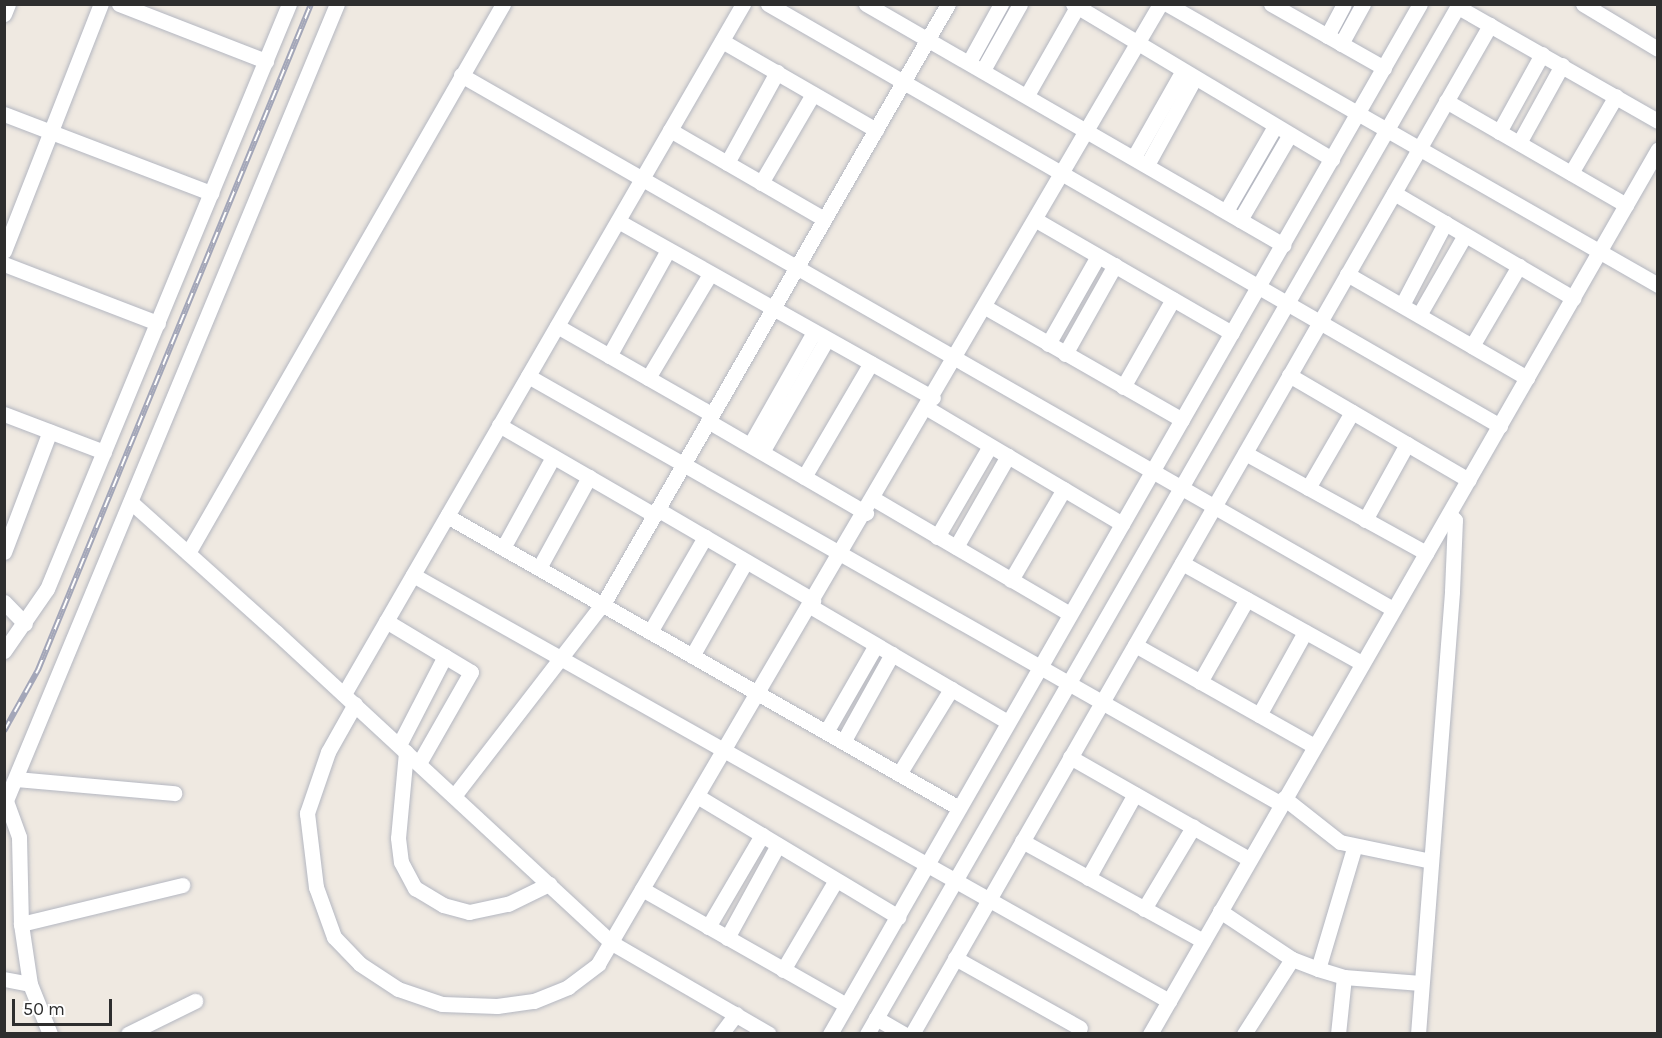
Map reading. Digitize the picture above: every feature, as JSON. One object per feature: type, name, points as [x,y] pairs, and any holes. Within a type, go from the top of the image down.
[{"type":"street","points":[[4,14],[8,4]]},
{"type":"street","points":[[4,251],[101,4]]},
{"type":"street","points":[[119,4],[266,61]]},
{"type":"street","points":[[4,651],[47,590],[289,4]]},
{"type":"street","points":[[50,1034],[30,984],[21,924],[19,837],[5,803],[132,503],[337,4]]},
{"type":"street","points":[[188,553],[502,4]]},
{"type":"street","points":[[743,4],[386,621],[328,752],[307,813],[316,888],[334,937],[360,964],[398,989],[442,1004],[497,1006],[534,1001],[568,987],[598,964],[870,506],[1160,4]]},
{"type":"street","points":[[768,4],[1286,305],[1500,426]]},
{"type":"street","points":[[866,4],[1282,244]]},
{"type":"street","points":[[454,796],[602,604],[948,4]]},
{"type":"street","points":[[969,62],[1001,4]]},
{"type":"street","points":[[983,70],[1020,4]]},
{"type":"street","points":[[1167,4],[1658,285]]},
{"type":"street","points":[[1271,4],[1384,68]]},
{"type":"street","points":[[1327,36],[1344,4]]},
{"type":"street","points":[[1341,44],[1363,4]]},
{"type":"street","points":[[830,1034],[1420,4]]},
{"type":"street","points":[[1583,4],[1658,49]]},
{"type":"street","points":[[1027,95],[1075,6],[1139,42],[1188,75],[1332,159]]},
{"type":"street","points":[[867,1034],[1067,683],[1459,6],[1658,120]]},
{"type":"street","points":[[912,1034],[1490,25]]},
{"type":"street","points":[[722,41],[876,130]]},
{"type":"street","points":[[1499,132],[1542,54]]},
{"type":"street","points":[[1519,143],[1562,66]]},
{"type":"street","points":[[727,163],[777,72]]},
{"type":"street","points":[[461,75],[1179,489],[1393,609]]},
{"type":"street","points":[[1141,161],[1188,75]]},
{"type":"street","points":[[761,183],[813,94]]},
{"type":"street","points":[[1571,173],[1616,96]]},
{"type":"street","points":[[1446,101],[1626,205]]},
{"type":"street","points":[[4,114],[212,193]]},
{"type":"street","points":[[1226,211],[1275,126]]},
{"type":"street","points":[[670,130],[825,219]]},
{"type":"street","points":[[1240,220],[1290,134]]},
{"type":"street","points":[[1150,1034],[1658,149]]},
{"type":"street","points":[[1394,193],[1573,298]]},
{"type":"street","points":[[1036,220],[1232,333]]},
{"type":"street","points":[[618,221],[871,363],[990,446],[1122,524]]},
{"type":"street","points":[[1402,305],[1445,223]]},
{"type":"street","points":[[1419,315],[1465,235]]},
{"type":"street","points":[[609,356],[668,250]]},
{"type":"street","points":[[1048,344],[1098,256]]},
{"type":"street","points":[[4,264],[158,323]]},
{"type":"street","points":[[1065,354],[1115,265]]},
{"type":"street","points":[[1472,346],[1518,266]]},
{"type":"street","points":[[648,378],[710,274]]},
{"type":"street","points":[[1347,274],[1527,378]]},
{"type":"street","points":[[1123,387],[1173,299]]},
{"type":"street","points":[[985,307],[1182,420]]},
{"type":"street","points":[[557,326],[648,378],[756,449],[804,477],[938,537],[1070,614]]},
{"type":"street","points":[[756,449],[820,335]]},
{"type":"street","points":[[804,477],[871,363]]},
{"type":"street","points":[[1289,375],[1468,480]]},
{"type":"street","points":[[528,376],[1102,703],[1283,801],[1340,842],[1354,848],[1431,861]]},
{"type":"street","points":[[1308,488],[1352,412]]},
{"type":"street","points":[[4,414],[104,452]]},
{"type":"street","points":[[499,425],[589,477],[705,537],[876,645],[1008,722]]},
{"type":"street","points":[[4,552],[50,431]]},
{"type":"street","points":[[1365,520],[1407,444]]},
{"type":"street","points":[[938,537],[990,446]]},
{"type":"street","points":[[1245,453],[1426,553]]},
{"type":"street","points":[[956,547],[1008,456]]},
{"type":"street","points":[[503,548],[553,457]]},
{"type":"street","points":[[538,568],[589,477]]},
{"type":"street","points":[[1011,580],[1064,489]]},
{"type":"street","points":[[132,503],[350,699],[612,943],[769,1034]]},
{"type":"street","points":[[1418,1034],[1452,591],[1455,520],[1449,514]]},
{"type":"street","points":[[447,516],[959,808]]},
{"type":"street","points":[[650,632],[705,537]]},
{"type":"street","points":[[692,656],[746,561]]},
{"type":"street","points":[[1182,563],[1362,663]]},
{"type":"street","points":[[412,575],[930,863],[1169,1001]]},
{"type":"street","points":[[1200,682],[1247,599]]},
{"type":"street","points":[[4,603],[25,624]]},
{"type":"street","points":[[386,621],[471,672],[419,763]]},
{"type":"street","points":[[1259,715],[1305,632]]},
{"type":"street","points":[[826,732],[876,645]]},
{"type":"street","points":[[1135,645],[1314,746]]},
{"type":"street","points":[[843,742],[892,654]]},
{"type":"street","points":[[445,656],[403,748],[398,838],[401,862],[415,888],[443,905],[470,912],[508,904],[549,884]]},
{"type":"street","points":[[899,774],[951,688]]},
{"type":"street","points":[[1070,757],[1249,859]]},
{"type":"street","points":[[16,779],[174,793]]},
{"type":"street","points":[[1088,878],[1135,794]]},
{"type":"street","points":[[697,796],[898,918]]},
{"type":"street","points":[[1144,909],[1193,827]]},
{"type":"street","points":[[708,927],[762,835]]},
{"type":"street","points":[[1022,841],[1203,941]]},
{"type":"street","points":[[727,938],[778,845]]},
{"type":"street","points":[[1318,969],[1354,848]]},
{"type":"street","points":[[783,970],[836,880]]},
{"type":"street","points":[[21,924],[182,885]]},
{"type":"street","points":[[642,890],[846,1005]]},
{"type":"street","points":[[1220,911],[1292,959],[1318,969],[1344,977],[1421,983]]},
{"type":"street","points":[[955,958],[1080,1028]]},
{"type":"street","points":[[1244,1034],[1292,959]]},
{"type":"street","points":[[1338,1034],[1344,977]]},
{"type":"street","points":[[4,979],[30,984]]},
{"type":"street","points":[[128,1034],[195,1001]]},
{"type":"street","points":[[721,1034],[736,1014]]},
{"type":"street","points":[[876,1017],[904,1034]]},
{"type":"railway","points":[[4,731],[38,670],[311,4]]}]
